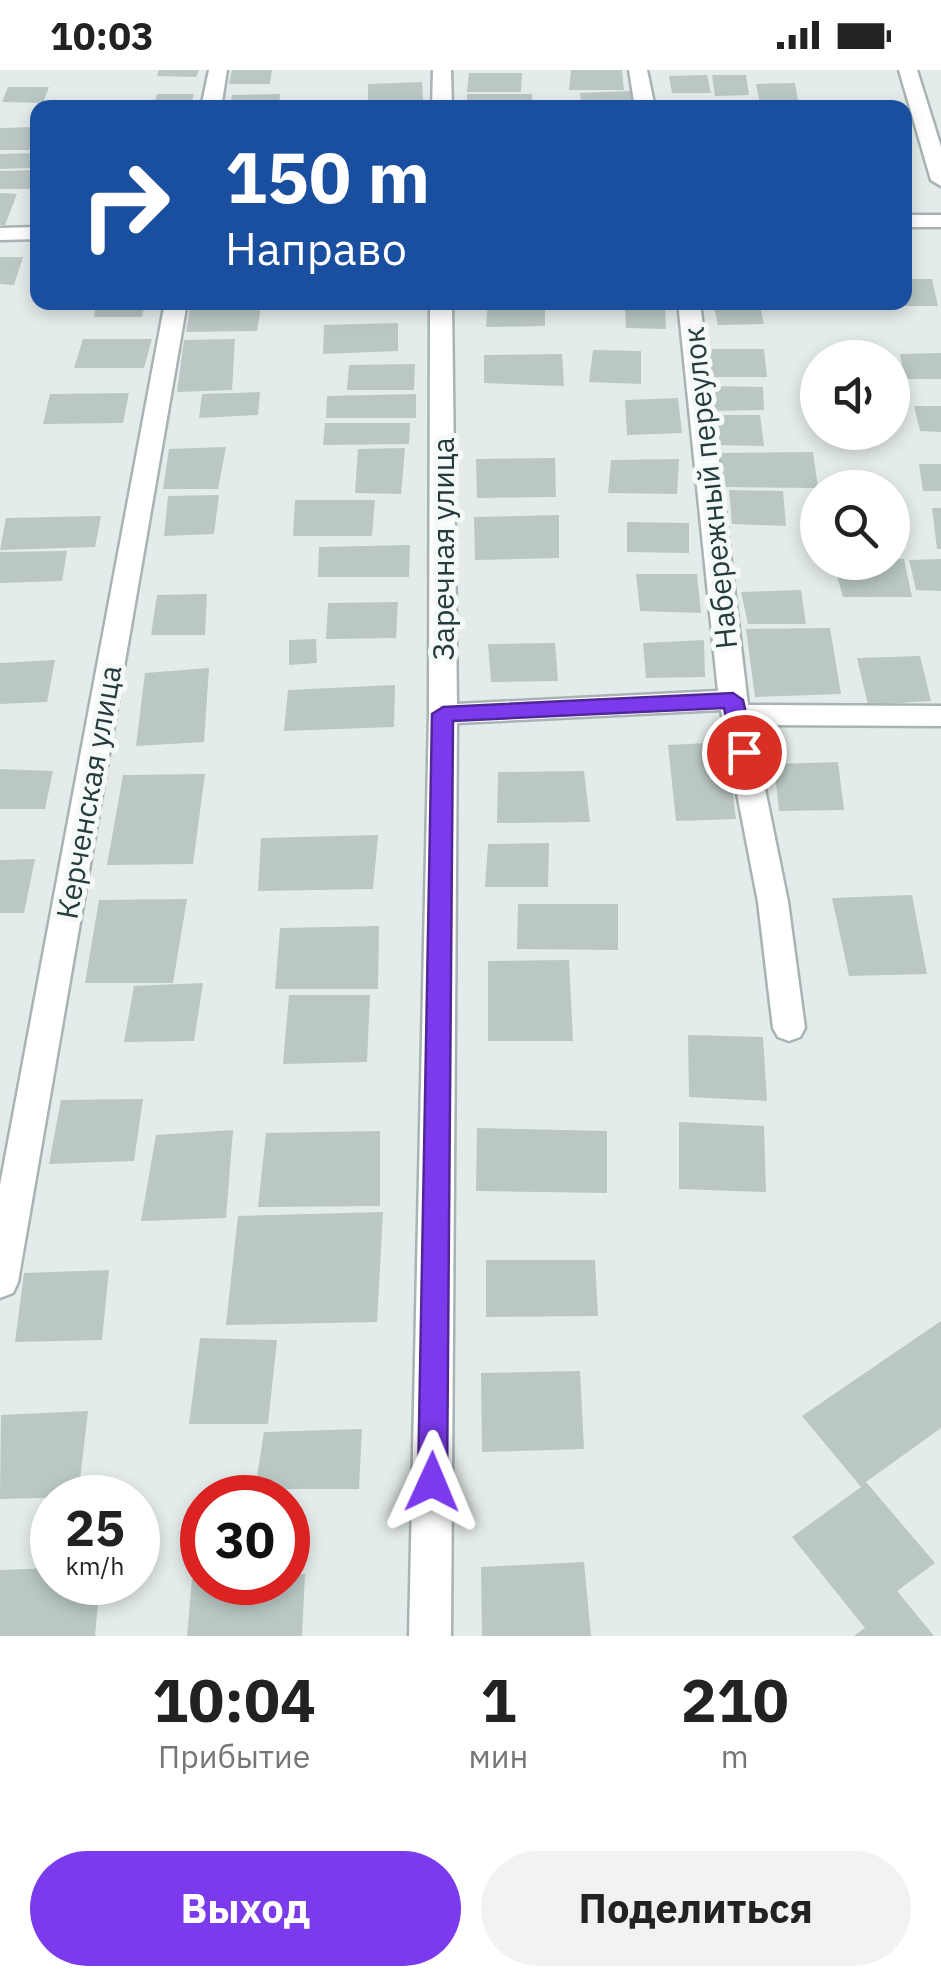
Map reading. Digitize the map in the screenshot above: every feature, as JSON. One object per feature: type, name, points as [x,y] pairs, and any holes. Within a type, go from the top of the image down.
[{"type":"street","points":[[212,100],[218,70]]},
{"type":"street","points":[[442,70],[442,100]]},
{"type":"street","points":[[638,70],[643,100]]},
{"type":"street","points":[[908,70],[941,180]]},
{"type":"street","points":[[912,221],[941,221]]},
{"type":"street","points":[[0,234],[30,233]]},
{"type":"street","name":"Керченская улица","points":[[0,1282],[175,310]]},
{"type":"street","name":"Заречная улица","points":[[430,1636],[443,714],[440,310]]},
{"type":"street","name":"Набережный переулок","points":[[689,310],[735,707],[774,902],[790,1028]]},
{"type":"street","points":[[443,714],[735,707],[941,716]]},
{"type":"building","points":[[159,70],[199,70],[196,77],[157,76]]},
{"type":"building","points":[[232,70],[272,70],[270,84],[229,84]]},
{"type":"building","points":[[571,70],[622,70],[624,90],[569,90]]},
{"type":"building","points":[[469,73],[522,73],[521,92],[467,92]]},
{"type":"building","points":[[707,75],[711,93],[672,93],[669,76]]},
{"type":"building","points":[[712,75],[746,75],[749,95],[715,96]]},
{"type":"building","points":[[422,82],[423,100],[368,100],[368,84]]},
{"type":"building","points":[[795,83],[798,100],[759,100],[756,84]]},
{"type":"building","points":[[8,87],[49,87],[44,100],[2,102]]},
{"type":"building","points":[[630,91],[631,100],[581,100],[580,93]]},
{"type":"building","points":[[157,94],[194,94],[192,100],[155,100]]},
{"type":"building","points":[[280,94],[280,100],[231,100],[232,95]]},
{"type":"building","points":[[467,94],[532,94],[532,100],[467,100]]},
{"type":"building","points":[[30,127],[30,150],[0,150],[0,128]]},
{"type":"building","points":[[30,153],[30,168],[0,169],[0,154]]},
{"type":"building","points":[[30,170],[30,189],[0,189],[0,171]]},
{"type":"building","points":[[0,193],[17,194],[5,225],[0,225]]},
{"type":"building","points":[[0,257],[23,257],[14,285],[0,284]]},
{"type":"building","points":[[912,279],[932,279],[938,306],[912,306]]},
{"type":"building","points":[[95,310],[143,310],[142,317],[94,317]]},
{"type":"building","points":[[190,310],[260,310],[257,331],[186,332]]},
{"type":"building","points":[[487,310],[545,310],[545,326],[486,327]]},
{"type":"building","points":[[625,310],[665,310],[666,329],[626,328]]},
{"type":"building","points":[[715,310],[761,310],[764,324],[718,325]]},
{"type":"building","points":[[398,323],[398,351],[323,354],[324,325]]},
{"type":"building","points":[[83,339],[152,339],[144,368],[74,368]]},
{"type":"building","points":[[235,339],[232,390],[177,392],[184,340]]},
{"type":"building","points":[[704,349],[764,349],[767,377],[707,377]]},
{"type":"building","points":[[593,350],[641,351],[641,384],[589,382]]},
{"type":"building","points":[[941,353],[941,379],[910,379],[910,354]]},
{"type":"building","points":[[562,354],[564,386],[484,383],[484,355]]},
{"type":"building","points":[[415,364],[414,390],[347,390],[349,365]]},
{"type":"building","points":[[710,386],[763,387],[764,410],[711,411]]},
{"type":"building","points":[[260,392],[258,415],[199,418],[202,394]]},
{"type":"building","points":[[129,393],[123,423],[43,424],[50,394]]},
{"type":"building","points":[[416,394],[416,418],[326,418],[327,396]]},
{"type":"building","points":[[678,398],[682,433],[627,435],[625,400]]},
{"type":"building","points":[[914,406],[941,406],[941,432],[920,431]]},
{"type":"building","points":[[714,415],[760,415],[764,446],[717,445]]},
{"type":"building","points":[[325,423],[410,423],[409,444],[323,445]]},
{"type":"building","points":[[226,447],[218,489],[163,489],[169,449]]},
{"type":"building","points":[[405,448],[401,494],[355,493],[358,449]]},
{"type":"building","points":[[813,452],[816,470],[800,470],[800,488],[725,487],[719,453]]},
{"type":"building","points":[[555,458],[556,497],[477,498],[476,459]]},
{"type":"building","points":[[679,459],[677,494],[608,493],[611,460]]},
{"type":"building","points":[[919,464],[941,464],[941,491],[923,491]]},
{"type":"building","points":[[729,490],[783,491],[786,526],[732,524]]},
{"type":"building","points":[[219,495],[214,534],[164,536],[168,496]]},
{"type":"building","points":[[295,500],[375,500],[372,536],[293,536]]},
{"type":"building","points":[[932,508],[941,508],[941,549],[937,549]]},
{"type":"building","points":[[559,515],[559,558],[475,560],[474,517]]},
{"type":"building","points":[[101,516],[95,547],[0,550],[6,518]]},
{"type":"building","points":[[627,522],[689,523],[689,553],[627,552]]},
{"type":"building","points":[[410,545],[409,577],[318,577],[319,547]]},
{"type":"building","points":[[67,551],[62,581],[0,583],[0,552]]},
{"type":"building","points":[[941,559],[941,591],[916,590],[910,560]]},
{"type":"building","points":[[636,574],[697,574],[701,613],[640,611]]},
{"type":"building","points":[[838,580],[908,580],[912,597],[843,597]]},
{"type":"building","points":[[801,590],[806,624],[748,624],[741,592]]},
{"type":"building","points":[[207,594],[205,635],[151,635],[157,595]]},
{"type":"building","points":[[398,602],[396,638],[326,639],[328,603]]},
{"type":"building","points":[[830,628],[841,694],[755,697],[746,629]]},
{"type":"building","points":[[316,639],[317,663],[289,665],[289,640]]},
{"type":"building","points":[[704,640],[705,677],[646,678],[643,643]]},
{"type":"building","points":[[555,643],[558,681],[491,682],[488,644]]},
{"type":"building","points":[[920,656],[931,701],[868,705],[857,658]]},
{"type":"building","points":[[55,660],[47,702],[0,704],[0,663]]},
{"type":"building","points":[[209,668],[204,742],[136,746],[145,673]]},
{"type":"building","points":[[395,685],[394,727],[284,731],[288,690]]},
{"type":"building","points":[[726,742],[736,819],[676,821],[668,745]]},
{"type":"building","points":[[838,762],[844,810],[779,811],[774,764]]},
{"type":"building","points":[[0,769],[53,771],[45,809],[0,809]]},
{"type":"building","points":[[584,771],[590,822],[497,823],[498,772]]},
{"type":"building","points":[[205,774],[193,864],[107,865],[123,775]]},
{"type":"building","points":[[378,835],[373,889],[258,891],[261,838]]},
{"type":"building","points":[[549,843],[548,887],[485,887],[488,844]]},
{"type":"building","points":[[35,859],[24,913],[0,913],[0,860]]},
{"type":"building","points":[[912,895],[927,974],[849,976],[832,898]]},
{"type":"building","points":[[187,899],[173,983],[85,983],[99,900]]},
{"type":"building","points":[[518,904],[618,904],[618,950],[517,949]]},
{"type":"building","points":[[379,926],[378,989],[275,989],[280,928]]},
{"type":"building","points":[[569,960],[573,1041],[488,1041],[488,961]]},
{"type":"building","points":[[203,983],[194,1041],[124,1042],[134,986]]},
{"type":"building","points":[[289,995],[370,995],[367,1062],[283,1064]]},
{"type":"building","points":[[688,1035],[763,1037],[767,1101],[689,1097]]},
{"type":"building","points":[[143,1099],[134,1161],[49,1164],[61,1100]]},
{"type":"building","points":[[679,1122],[764,1126],[766,1192],[679,1189]]},
{"type":"building","points":[[477,1128],[607,1131],[607,1193],[476,1191]]},
{"type":"building","points":[[233,1130],[226,1218],[141,1221],[156,1135]]},
{"type":"building","points":[[380,1131],[380,1206],[258,1207],[266,1133]]},
{"type":"building","points":[[383,1212],[377,1322],[226,1325],[238,1216]]},
{"type":"building","points":[[486,1260],[595,1260],[598,1316],[486,1317]]},
{"type":"building","points":[[109,1270],[102,1340],[15,1342],[24,1273]]},
{"type":"building","points":[[941,1321],[941,1428],[866,1482],[935,1563],[897,1591],[934,1636],[854,1636],[865,1628],[792,1537],[861,1487],[802,1416]]},
{"type":"building","points":[[200,1338],[277,1340],[268,1424],[189,1424]]},
{"type":"building","points":[[580,1371],[584,1449],[482,1452],[481,1373]]},
{"type":"building","points":[[88,1411],[81,1475],[30,1475],[30,1498],[0,1499],[1,1415]]},
{"type":"building","points":[[362,1429],[359,1489],[310,1489],[310,1475],[257,1475],[264,1432]]},
{"type":"building","points":[[584,1562],[591,1636],[482,1636],[481,1567]]},
{"type":"building","points":[[30,1569],[30,1605],[98,1605],[95,1636],[0,1636],[0,1570]]},
{"type":"building","points":[[190,1605],[304,1605],[302,1636],[187,1636]]},
{"type":"route","points":[[432,1482],[443,714],[733,700],[744,752]]}]
